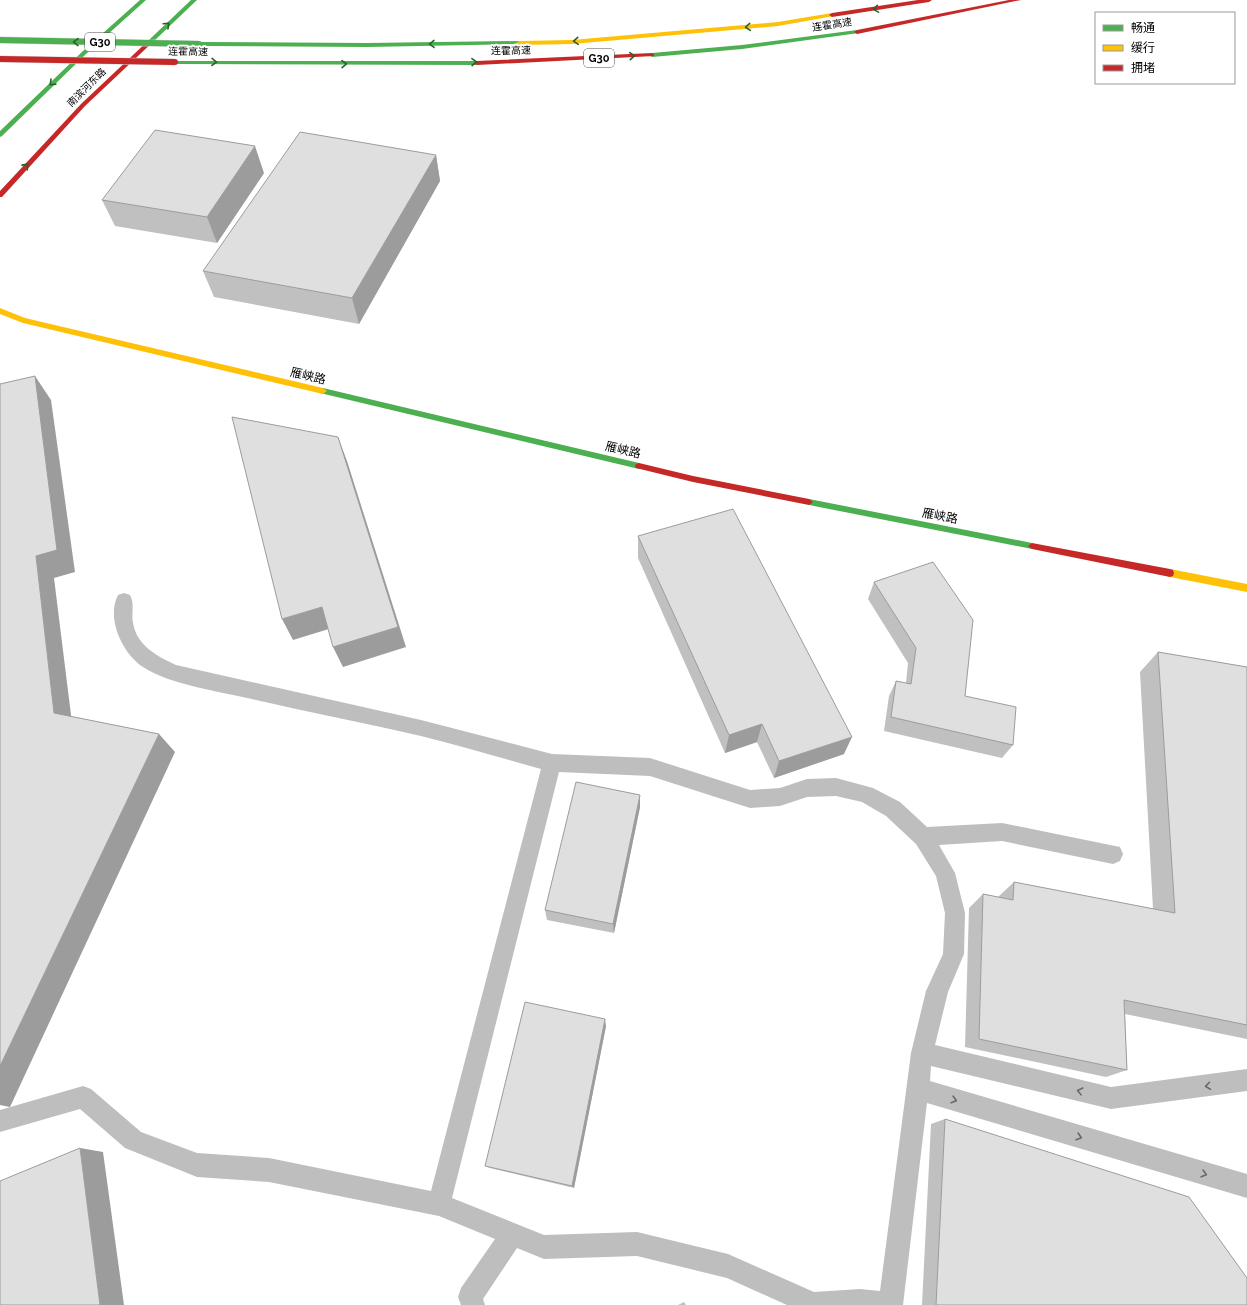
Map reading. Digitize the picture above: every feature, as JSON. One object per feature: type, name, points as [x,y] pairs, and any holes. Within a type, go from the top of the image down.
[{"type":"main road","points":[[0,135],[85,52],[143,0]]},
{"type":"main road","name":"南滨河东路","points":[[0,195],[83,105],[194,0]]},
{"type":"main road","name":"连霍高速","points":[[0,40],[199,44],[367,45],[572,42],[778,24],[929,0]]},
{"type":"main road","name":"连霍高速","points":[[0,59],[333,64],[571,60],[699,51],[822,37],[955,14],[1018,0]]},
{"type":"main road","name":"雁峡路","points":[[0,311],[23,320],[693,479],[1247,588]]},
{"type":"lane","points":[[0,1121],[83,1097],[133,1140],[197,1165],[269,1170],[439,1204],[544,1247],[637,1244],[728,1266],[813,1304],[860,1301],[891,1305],[922,1053],[937,991],[953,954],[955,913],[945,873],[923,837],[893,809],[866,794],[836,786],[807,788],[780,797],[750,799],[650,767],[552,763],[421,728],[173,672],[149,661],[132,645],[124,624],[124,600]]},
{"type":"lane","points":[[439,1204],[552,763]]},
{"type":"lane","points":[[923,837],[1002,832],[1113,854]]},
{"type":"lane","points":[[922,1053],[1111,1098],[1247,1080]]},
{"type":"lane","points":[[917,1089],[1247,1186]]},
{"type":"lane","points":[[473,1305],[470,1297],[512,1234]]},
{"type":"building","points":[[155,130],[255,146],[207,217],[102,200]]},
{"type":"building","points":[[300,132],[436,155],[352,298],[203,271]]},
{"type":"building","points":[[35,376],[57,550],[36,556],[54,713],[159,734],[0,1066],[0,384]]},
{"type":"building","points":[[232,417],[338,437],[398,627],[333,647],[322,607],[282,619]]},
{"type":"building","points":[[733,509],[852,737],[779,761],[762,724],[729,735],[638,536]]},
{"type":"building","points":[[933,562],[973,620],[965,696],[1016,707],[1013,745],[891,717],[896,681],[911,684],[916,648],[874,582]]},
{"type":"building","points":[[1158,652],[1247,667],[1247,1025],[1124,1000],[1127,1070],[979,1039],[983,894],[1013,900],[1014,882],[1175,913]]},
{"type":"building","points":[[576,782],[640,795],[613,924],[545,910]]},
{"type":"building","points":[[525,1002],[605,1019],[572,1186],[485,1166]]},
{"type":"building","points":[[945,1119],[1189,1197],[1247,1278],[1247,1305],[936,1305]]},
{"type":"building","points":[[80,1148],[100,1305],[0,1305],[0,1181]]},
{"type":"traffic: fast","points":[[0,135],[85,52],[143,0]]},
{"type":"traffic: fast","points":[[152,40],[194,0]]},
{"type":"traffic: fast","points":[[652,55],[742,47],[857,32]]},
{"type":"traffic: fast","points":[[0,40],[199,44]]},
{"type":"traffic: fast","points":[[199,44],[367,45],[519,43]]},
{"type":"traffic: fast","points":[[175,62],[477,63]]},
{"type":"traffic: fast","points":[[323,391],[639,466]]},
{"type":"traffic: fast","points":[[809,502],[1032,546]]},
{"type":"traffic: slow","points":[[519,43],[572,42],[778,24],[832,15]]},
{"type":"traffic: slow","points":[[0,311],[23,320],[323,391]]},
{"type":"traffic: slow","points":[[1170,573],[1247,588]]},
{"type":"traffic: jam","points":[[832,15],[929,0]]},
{"type":"traffic: jam","points":[[857,32],[1018,0]]},
{"type":"traffic: jam","points":[[0,195],[83,105],[152,40]]},
{"type":"traffic: jam","points":[[477,63],[652,55]]},
{"type":"traffic: jam","points":[[0,59],[175,62]]},
{"type":"traffic: jam","points":[[639,466],[693,479],[809,502]]},
{"type":"traffic: jam","points":[[1032,546],[1170,573]]}]
